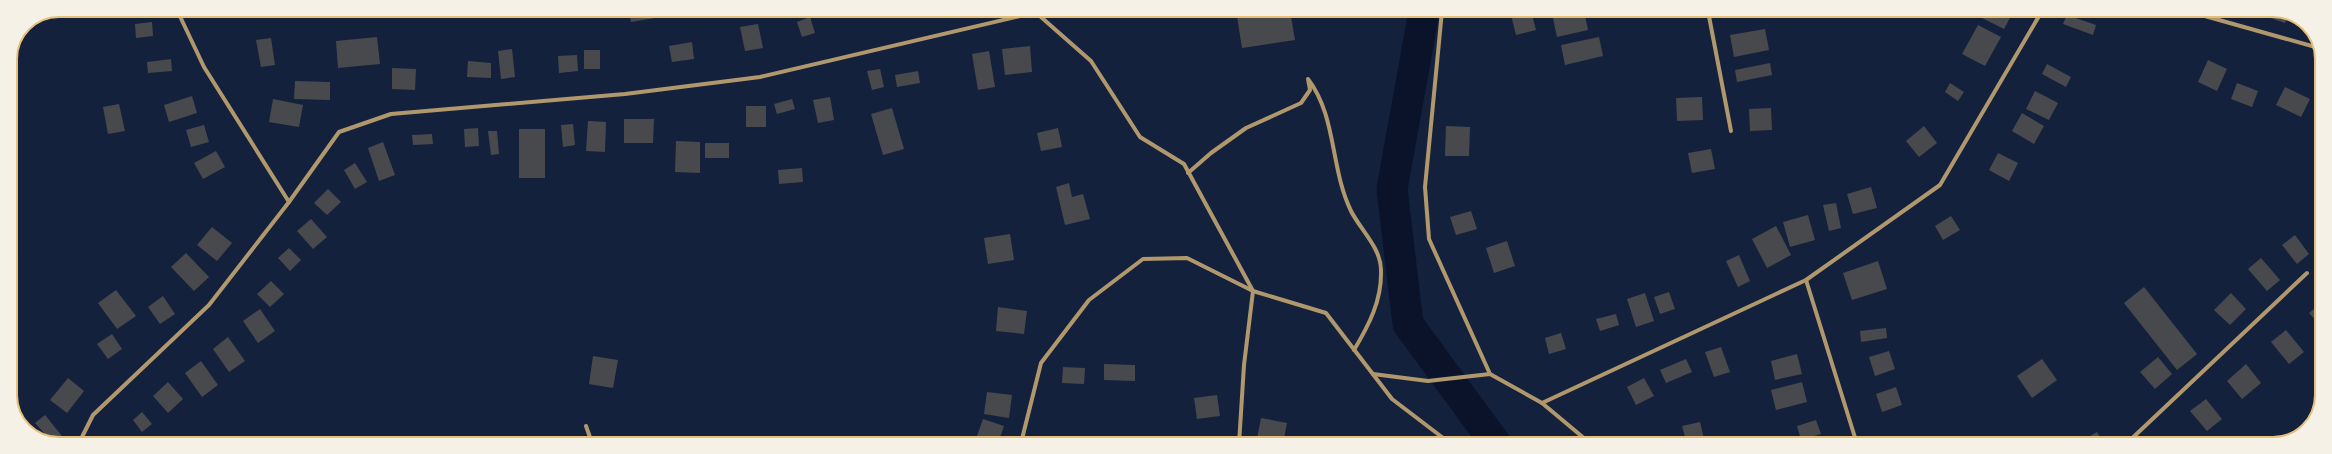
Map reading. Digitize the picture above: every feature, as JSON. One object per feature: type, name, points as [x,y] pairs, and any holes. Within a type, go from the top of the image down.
[{"type":"street","points":[[180,17],[204,67],[289,202]]},
{"type":"street","points":[[82,437],[93,415],[209,304],[289,202],[339,132],[391,114],[625,94],[760,76],[1012,17]]},
{"type":"street","points":[[1040,17],[1092,61],[1140,137],[1184,164],[1253,291],[1244,365],[1239,437]]},
{"type":"street","points":[[1441,17],[1425,186],[1429,239],[1490,374]]},
{"type":"street","points":[[1709,17],[1731,130]]},
{"type":"street","points":[[1542,402],[1806,280],[1940,185],[2038,17]]},
{"type":"street","points":[[2208,17],[2313,46]]},
{"type":"street","points":[[1188,172],[1211,153],[1246,128],[1301,103],[1310,90],[1308,78],[1317,91],[1330,126],[1339,173],[1351,211],[1372,243],[1382,268],[1375,308],[1367,328],[1354,350]]},
{"type":"street","points":[[1023,437],[1042,363],[1089,300],[1143,259],[1187,258],[1253,291],[1326,313],[1392,399],[1442,437]]},
{"type":"street","points":[[2133,437],[2307,273]]},
{"type":"street","points":[[1806,280],[1855,437]]},
{"type":"street","points":[[1373,374],[1428,381],[1468,375],[1490,374],[1542,402],[1583,437]]},
{"type":"street","points":[[586,426],[590,437]]},
{"type":"building","points":[[630,17],[661,17],[631,22]]},
{"type":"building","points":[[810,17],[815,33],[802,37],[797,22]]},
{"type":"building","points":[[1237,17],[1291,17],[1295,40],[1242,48]]},
{"type":"building","points":[[1512,17],[1533,17],[1536,30],[1516,35]]},
{"type":"building","points":[[1585,17],[1588,30],[1557,37],[1553,18]]},
{"type":"building","points":[[1983,17],[2010,17],[2004,29]]},
{"type":"building","points":[[2066,17],[2073,17],[2096,25],[2093,35],[2063,24]]},
{"type":"building","points":[[2268,17],[2286,19],[2285,23]]},
{"type":"building","points":[[152,22],[153,36],[136,38],[135,24]]},
{"type":"building","points":[[758,24],[763,48],[745,51],[740,27]]},
{"type":"building","points":[[1978,25],[2001,37],[1985,66],[1962,54]]},
{"type":"building","points":[[1765,29],[1769,50],[1734,57],[1730,35]]},
{"type":"building","points":[[377,37],[380,64],[338,68],[336,41]]},
{"type":"building","points":[[1599,37],[1603,56],[1565,65],[1561,45]]},
{"type":"building","points":[[271,38],[275,65],[261,67],[256,40]]},
{"type":"building","points":[[692,42],[694,59],[672,62],[669,46]]},
{"type":"building","points":[[1030,46],[1032,72],[1005,75],[1002,49]]},
{"type":"building","points":[[512,49],[515,77],[501,79],[498,51]]},
{"type":"building","points":[[584,50],[600,50],[600,69],[584,69]]},
{"type":"building","points":[[989,51],[995,87],[978,90],[972,54]]},
{"type":"building","points":[[577,55],[578,71],[559,73],[558,56]]},
{"type":"building","points":[[171,59],[172,71],[148,73],[147,62]]},
{"type":"building","points":[[2208,60],[2227,69],[2217,91],[2198,82]]},
{"type":"building","points":[[468,61],[491,63],[491,78],[467,77]]},
{"type":"building","points":[[1770,63],[1772,75],[1737,82],[1735,70]]},
{"type":"building","points":[[2047,64],[2071,77],[2066,87],[2042,74]]},
{"type":"building","points":[[392,68],[416,69],[415,90],[392,89]]},
{"type":"building","points":[[880,69],[884,87],[872,90],[867,71]]},
{"type":"building","points":[[918,71],[920,83],[897,87],[895,75]]},
{"type":"building","points":[[295,81],[330,82],[330,100],[294,99]]},
{"type":"building","points":[[1950,83],[1964,92],[1958,101],[1945,92]]},
{"type":"building","points":[[2237,83],[2258,91],[2252,107],[2231,99]]},
{"type":"building","points":[[2285,87],[2310,99],[2301,117],[2276,105]]},
{"type":"building","points":[[2035,91],[2058,103],[2049,120],[2026,109]]},
{"type":"building","points":[[192,96],[197,113],[169,122],[164,105]]},
{"type":"building","points":[[830,97],[834,120],[818,123],[813,100]]},
{"type":"building","points":[[1702,97],[1703,120],[1677,121],[1676,98]]},
{"type":"building","points":[[273,99],[303,105],[299,127],[269,122]]},
{"type":"building","points":[[792,99],[795,109],[777,114],[774,104]]},
{"type":"building","points":[[119,104],[125,131],[108,134],[103,107]]},
{"type":"building","points":[[746,106],[766,106],[766,127],[746,127]]},
{"type":"building","points":[[892,108],[904,149],[883,155],[871,114]]},
{"type":"building","points":[[1771,108],[1772,130],[1750,131],[1749,109]]},
{"type":"building","points":[[2022,113],[2044,126],[2034,144],[2012,131]]},
{"type":"building","points":[[624,119],[654,119],[653,143],[624,143]]},
{"type":"building","points":[[588,121],[606,122],[605,152],[586,151]]},
{"type":"building","points":[[573,124],[575,145],[563,147],[561,125]]},
{"type":"building","points":[[204,125],[209,142],[191,147],[186,130]]},
{"type":"building","points":[[1446,126],[1470,127],[1469,156],[1445,156]]},
{"type":"building","points":[[1924,126],[1937,143],[1919,157],[1906,141]]},
{"type":"building","points":[[478,128],[479,146],[465,147],[464,129]]},
{"type":"building","points":[[1058,128],[1062,147],[1041,151],[1037,133]]},
{"type":"building","points":[[519,129],[545,129],[545,178],[519,178]]},
{"type":"building","points":[[488,131],[497,131],[499,154],[491,155]]},
{"type":"building","points":[[432,134],[433,144],[413,145],[412,135]]},
{"type":"building","points":[[676,141],[700,142],[700,173],[675,172]]},
{"type":"building","points":[[383,142],[395,175],[379,181],[368,148]]},
{"type":"building","points":[[705,143],[729,143],[729,158],[705,158]]},
{"type":"building","points":[[1711,149],[1715,169],[1692,173],[1688,153]]},
{"type":"building","points":[[216,151],[225,167],[203,179],[194,163]]},
{"type":"building","points":[[1998,153],[2018,163],[2009,181],[1989,170]]},
{"type":"building","points":[[355,163],[367,182],[355,189],[344,170]]},
{"type":"building","points":[[802,168],[803,182],[779,184],[778,170]]},
{"type":"building","points":[[1069,183],[1072,197],[1083,194],[1090,219],[1065,225],[1056,187]]},
{"type":"building","points":[[1871,187],[1877,208],[1853,214],[1847,194]]},
{"type":"building","points":[[328,189],[341,202],[327,215],[314,203]]},
{"type":"building","points":[[1836,203],[1841,228],[1829,231],[1823,205]]},
{"type":"building","points":[[1471,211],[1477,229],[1456,235],[1450,217]]},
{"type":"building","points":[[1808,215],[1815,240],[1790,247],[1783,222]]},
{"type":"building","points":[[1951,216],[1960,230],[1943,240],[1935,226]]},
{"type":"building","points":[[311,219],[327,237],[313,249],[297,231]]},
{"type":"building","points":[[1776,226],[1791,255],[1767,268],[1752,239]]},
{"type":"building","points":[[212,227],[232,243],[217,261],[197,245]]},
{"type":"building","points":[[1010,234],[1014,260],[988,264],[984,238]]},
{"type":"building","points":[[2295,235],[2309,254],[2297,264],[2282,245]]},
{"type":"building","points":[[1507,241],[1515,266],[1494,273],[1486,248]]},
{"type":"building","points":[[289,248],[301,260],[290,271],[278,258]]},
{"type":"building","points":[[186,253],[209,277],[194,291],[171,267]]},
{"type":"building","points":[[1739,255],[1750,281],[1738,287],[1726,261]]},
{"type":"building","points":[[2261,258],[2280,280],[2267,291],[2248,269]]},
{"type":"building","points":[[1878,261],[1887,289],[1852,300],[1843,273]]},
{"type":"building","points":[[271,281],[284,294],[270,307],[257,294]]},
{"type":"building","points":[[2144,287],[2197,354],[2177,370],[2124,303]]},
{"type":"building","points":[[116,290],[136,316],[117,329],[98,303]]},
{"type":"building","points":[[1669,292],[1675,309],[1660,314],[1654,297]]},
{"type":"building","points":[[1645,293],[1654,321],[1636,327],[1627,299]]},
{"type":"building","points":[[2231,293],[2246,309],[2230,325],[2214,310]]},
{"type":"building","points":[[163,296],[175,314],[160,324],[148,307]]},
{"type":"building","points":[[998,307],[1027,311],[1024,334],[996,331]]},
{"type":"building","points":[[2315,308],[2315,320],[2309,313]]},
{"type":"building","points":[[260,309],[275,331],[258,343],[243,321]]},
{"type":"building","points":[[1616,314],[1619,325],[1600,331],[1596,319]]},
{"type":"building","points":[[1886,328],[1887,338],[1861,342],[1860,331]]},
{"type":"building","points":[[2286,330],[2304,352],[2289,364],[2271,342]]},
{"type":"building","points":[[1561,333],[1566,349],[1549,354],[1545,338]]},
{"type":"building","points":[[112,334],[122,349],[108,359],[97,344]]},
{"type":"building","points":[[228,337],[245,361],[229,372],[213,349]]},
{"type":"building","points":[[1721,347],[1730,372],[1714,377],[1705,352]]},
{"type":"building","points":[[1889,351],[1895,369],[1875,376],[1869,357]]},
{"type":"building","points":[[1797,354],[1802,374],[1775,380],[1771,361]]},
{"type":"building","points":[[593,356],[618,360],[613,388],[589,384]]},
{"type":"building","points":[[2158,357],[2172,374],[2155,389],[2140,372]]},
{"type":"building","points":[[1686,359],[1692,372],[1666,383],[1660,370]]},
{"type":"building","points":[[2042,359],[2057,380],[2032,398],[2017,376]]},
{"type":"building","points":[[201,361],[218,385],[202,397],[185,373]]},
{"type":"building","points":[[1104,364],[1135,365],[1135,381],[1104,380]]},
{"type":"building","points":[[2246,364],[2261,383],[2242,399],[2227,381]]},
{"type":"building","points":[[1063,367],[1085,368],[1084,384],[1062,383]]},
{"type":"building","points":[[68,378],[84,391],[67,413],[50,400]]},
{"type":"building","points":[[1644,378],[1654,396],[1636,405],[1627,387]]},
{"type":"building","points":[[168,382],[183,399],[168,413],[153,396]]},
{"type":"building","points":[[1802,382],[1807,402],[1776,410],[1771,390]]},
{"type":"building","points":[[1896,387],[1902,405],[1882,412],[1876,394]]},
{"type":"building","points":[[987,392],[1012,395],[1009,418],[984,414]]},
{"type":"building","points":[[1217,395],[1220,416],[1197,419],[1194,398]]},
{"type":"building","points":[[2206,399],[2222,419],[2207,431],[2190,411]]},
{"type":"building","points":[[142,412],[152,424],[142,432],[133,420]]},
{"type":"building","points":[[45,415],[62,436],[59,437],[45,435],[35,423]]},
{"type":"building","points":[[1261,418],[1287,423],[1284,437],[1257,437]]},
{"type":"building","points":[[983,419],[1004,426],[1000,437],[977,436]]},
{"type":"building","points":[[1816,420],[1821,434],[1811,437],[1800,437],[1797,426]]},
{"type":"building","points":[[1700,422],[1704,437],[1685,437],[1682,426]]},
{"type":"building","points":[[2097,432],[2100,437],[2088,437]]},
{"type":"waterway","points":[[1423,17],[1392,189],[1408,324],[1491,437]]}]
